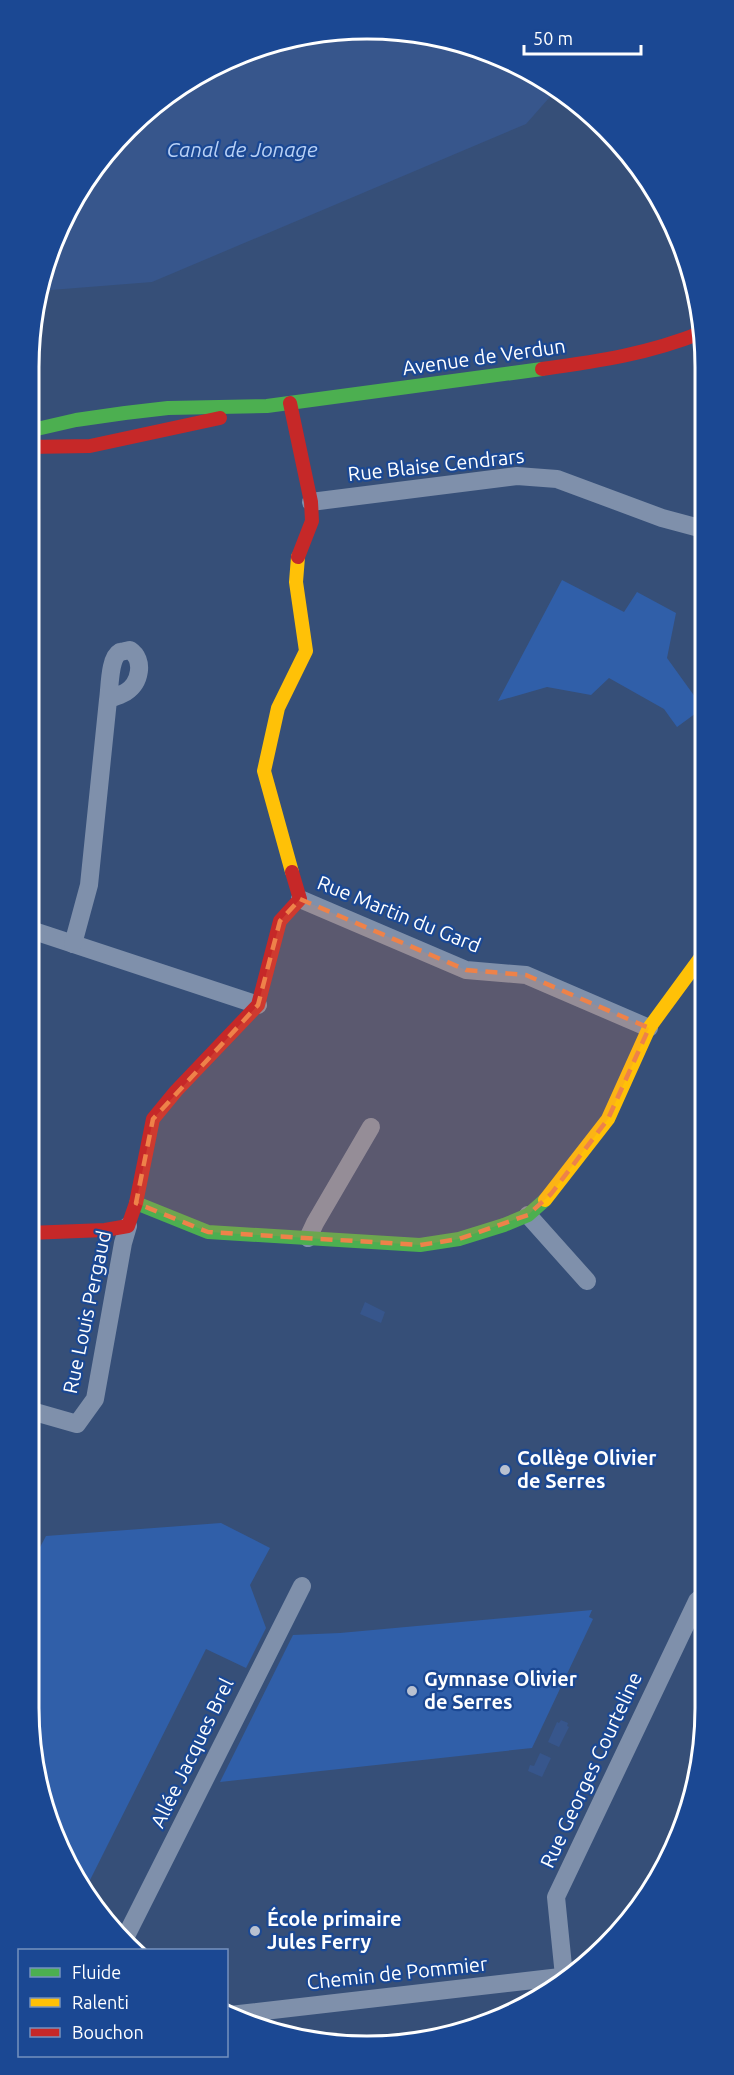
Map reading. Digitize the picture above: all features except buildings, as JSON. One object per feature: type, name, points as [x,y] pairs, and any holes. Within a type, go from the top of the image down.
[{"type":"street","name":"Avenue de Verdun","points":[[39,447],[90,446],[267,406],[620,358],[673,344],[693,336]]},
{"type":"street","points":[[39,1233],[105,1230],[128,1226],[136,1203],[153,1119],[176,1091],[258,1005],[280,921],[300,899],[264,771],[278,708],[306,651],[296,582],[297,558],[312,520],[290,403]]},
{"type":"street","name":"Avenue de Verdun","points":[[39,428],[76,420],[168,408],[267,406]]},
{"type":"street","name":"Rue Blaise Cendrars","points":[[310,502],[517,476],[557,478],[662,518],[695,527]]},
{"type":"street","points":[[73,944],[89,885],[108,700]]},
{"type":"street","name":"Rue Martin du Gard","points":[[300,899],[466,970],[526,975],[649,1028]]},
{"type":"street","points":[[39,932],[258,1005]]},
{"type":"street","points":[[136,1203],[208,1232],[420,1245],[459,1239],[528,1215],[551,1194],[608,1119],[649,1028],[695,965]]},
{"type":"street","points":[[308,1238],[372,1127]]},
{"type":"street","points":[[528,1215],[587,1281]]},
{"type":"street","name":"Rue Louis Pergaud","points":[[39,1413],[77,1424],[95,1399],[128,1226]]},
{"type":"street","name":"Allée Jacques Brel","points":[[128,1932],[302,1586]]},
{"type":"street","name":"Rue Georges Courteline","points":[[565,1969],[556,1897],[695,1605]]},
{"type":"street","name":"Chemin de Pommier","points":[[246,2013],[554,1977]]},
{"type":"highlighted area","points":[[300,899],[466,970],[526,975],[649,1028],[608,1119],[551,1194],[528,1215],[459,1239],[420,1245],[208,1232],[136,1203],[153,1119],[258,1005],[280,921]]},
{"type":"shaded area","points":[[562,580],[624,612],[637,592],[676,613],[667,658],[695,697],[695,714],[677,727],[664,709],[609,678],[591,695],[547,687],[498,701]]},
{"type":"shaded area","points":[[221,1523],[270,1548],[250,1585],[266,1628],[246,1668],[206,1649],[89,1882],[73,1853],[56,1813],[42,1751],[39,1708],[39,1549],[46,1536]]},
{"type":"shaded area","name":"Gymnase Olivier de Serres","points":[[592,1610],[589,1617],[593,1619],[532,1748],[220,1782],[293,1635],[340,1633]]},
{"type":"water","name":"Canal de Jonage","points":[[367,39],[410,42],[472,56],[512,73],[551,96],[526,124],[152,282],[48,290],[56,262],[73,222],[94,185],[120,151],[151,120],[185,94],[241,64],[282,50],[324,42]]},
{"type":"water","points":[[365,1302],[385,1312],[381,1323],[360,1314]]},
{"type":"water","points":[[561,1720],[568,1723],[569,1727],[559,1747],[548,1742],[557,1722]]},
{"type":"water","points":[[540,1753],[551,1758],[542,1777],[528,1771],[530,1765],[534,1766]]},
{"type":"traffic: fast","points":[[39,428],[125,413],[168,408],[267,406],[542,369]]},
{"type":"traffic: fast","points":[[136,1203],[208,1232],[420,1245],[459,1239],[504,1225],[528,1215],[545,1200]]},
{"type":"traffic: slow","points":[[292,872],[264,771],[278,708],[306,651],[296,582],[298,557]]},
{"type":"traffic: slow","points":[[545,1200],[608,1119],[649,1028],[695,965]]},
{"type":"traffic: jam","points":[[542,369],[604,360],[663,346],[693,336]]},
{"type":"traffic: jam","points":[[290,403],[311,502],[312,521],[298,557]]},
{"type":"traffic: jam","points":[[39,447],[90,446],[220,418]]},
{"type":"traffic: jam","points":[[39,1233],[105,1230],[128,1226],[136,1203],[153,1119],[176,1091],[258,1005],[280,921],[300,899],[292,872]]},
{"type":"place","name":"Collège Olivier de Serres","points":[[505,1470]]},
{"type":"place","name":"Gymnase Olivier de Serres","points":[[412,1691]]},
{"type":"place","name":"École primaire Jules Ferry","points":[[255,1931]]}]
